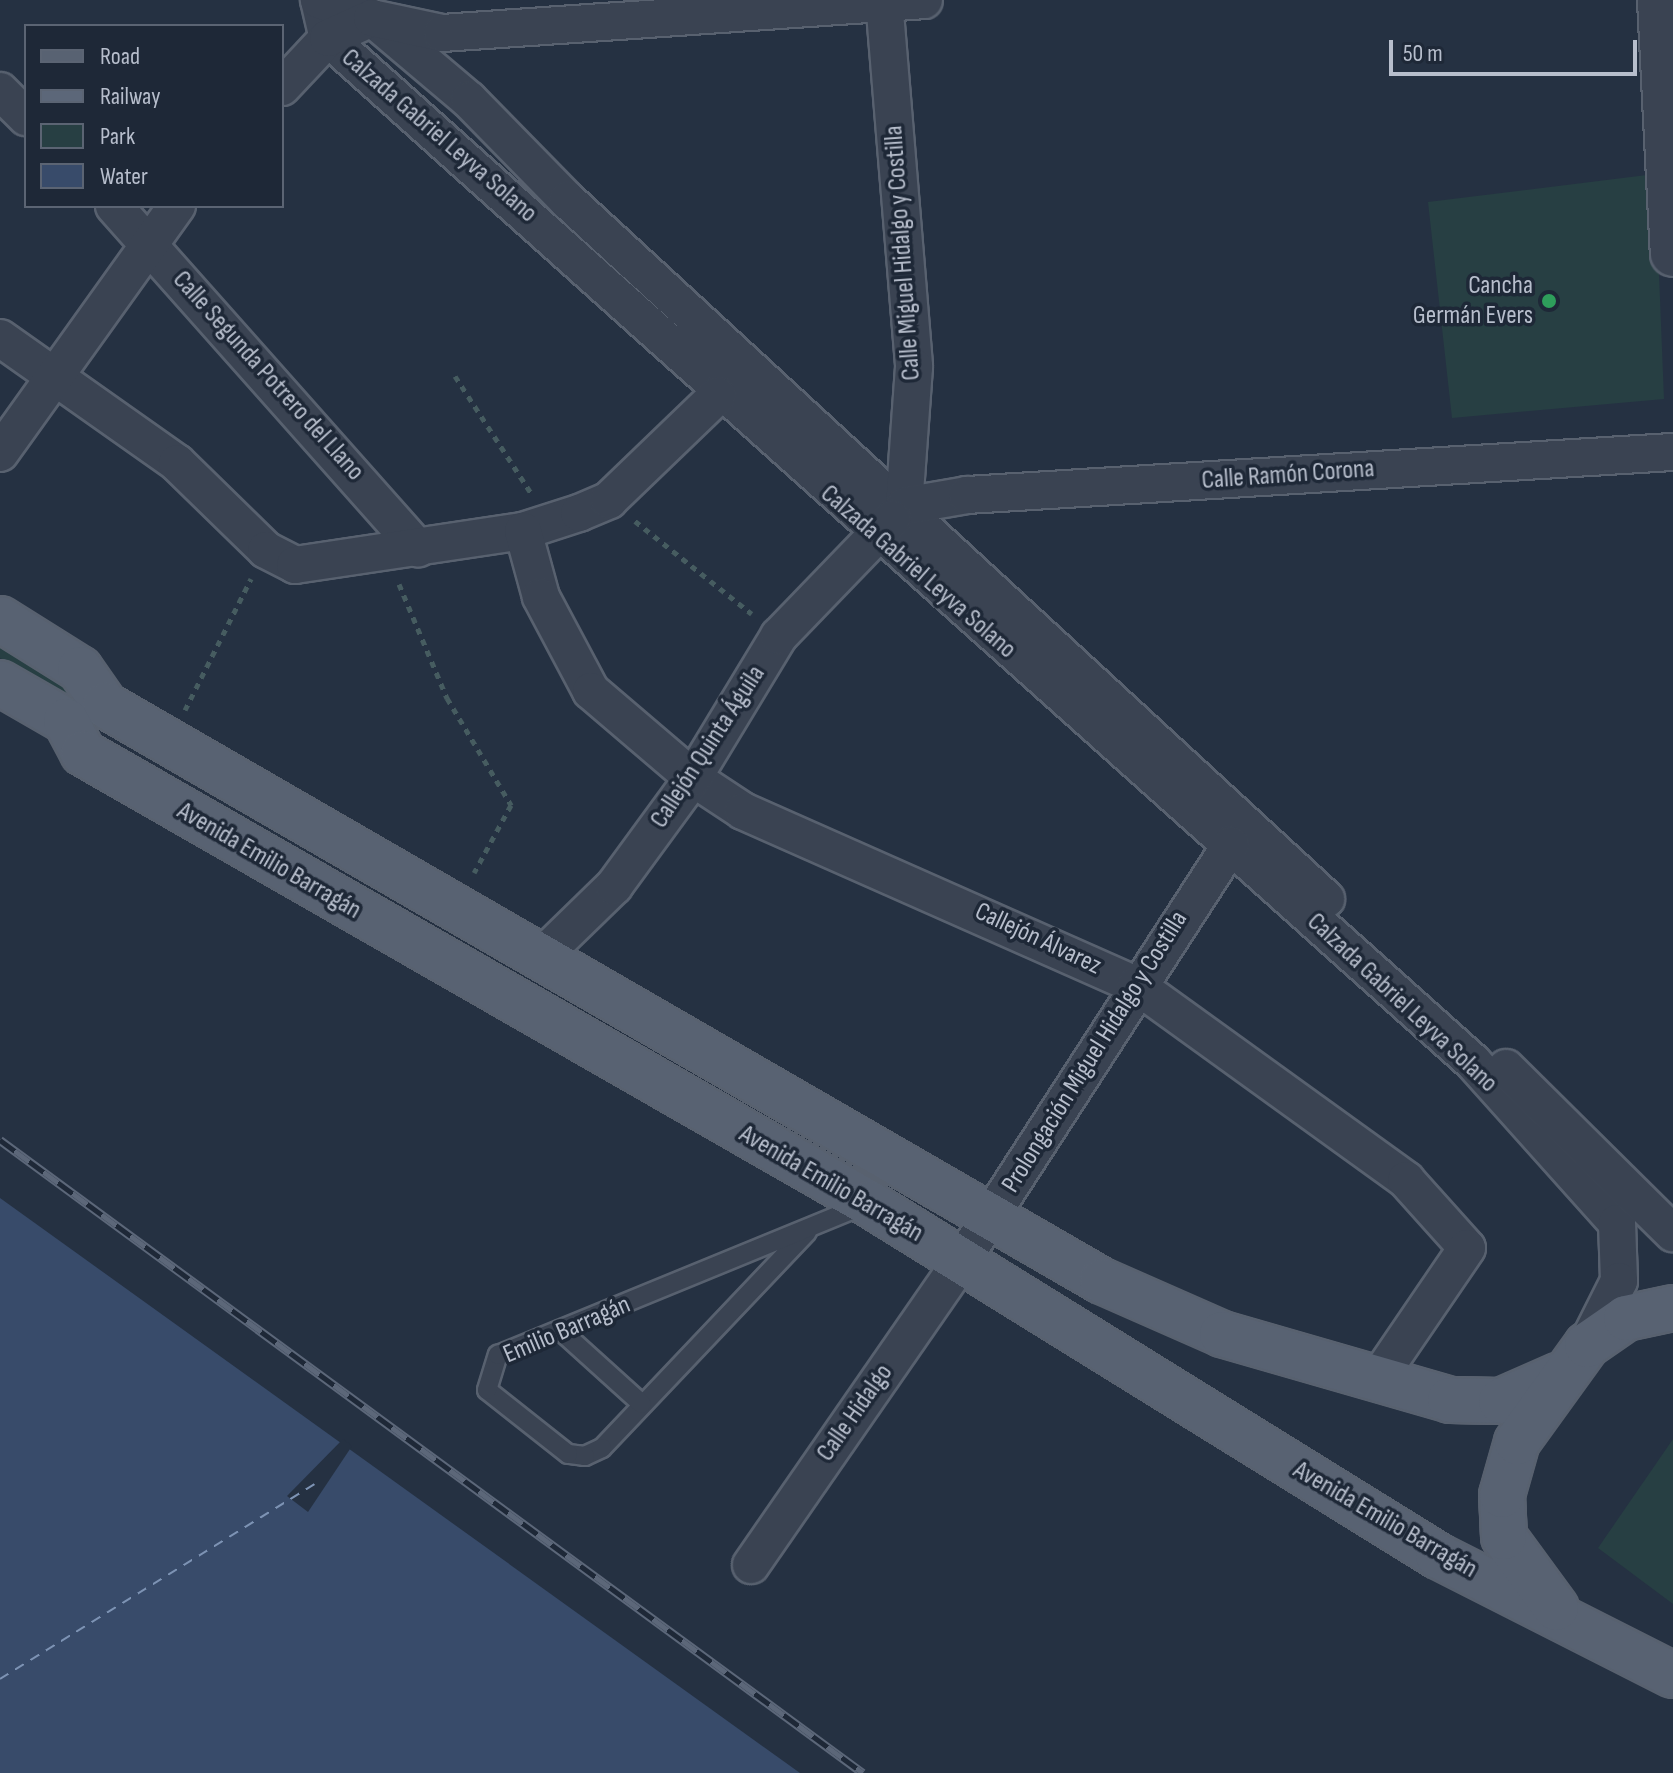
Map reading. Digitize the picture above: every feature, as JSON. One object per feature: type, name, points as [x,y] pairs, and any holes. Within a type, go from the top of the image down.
[{"type":"main road","name":"Avenida Emilio Barragán","points":[[0,619],[80,669],[105,705],[170,740],[988,1222],[1222,1334],[1450,1400],[1501,1401],[1574,1360]]},
{"type":"main road","name":"Avenida Emilio Barragán","points":[[0,683],[66,721],[83,753],[868,1203],[1438,1556],[1560,1613],[1673,1675]]},
{"type":"main road","points":[[83,753],[105,705]]},
{"type":"main road","points":[[1560,1613],[1504,1537],[1502,1495],[1517,1442],[1574,1360],[1626,1318],[1673,1308]]},
{"type":"street","name":"Calzada Gabriel Leyva Solano","points":[[319,0],[372,18],[904,506],[1430,995],[1673,1233]]},
{"type":"street","name":"Calzada Gabriel Leyva Solano","points":[[319,0],[328,38],[718,395],[1231,845],[1473,1062],[1617,1223],[1619,1281],[1574,1360]]},
{"type":"street","points":[[284,85],[328,38],[372,18],[442,33],[924,0]]},
{"type":"street","points":[[1660,0],[1673,254]]},
{"type":"street","name":"Calle Miguel Hidalgo y Costilla","points":[[884,1],[914,367],[904,506]]},
{"type":"street","points":[[0,91],[24,115]]},
{"type":"street","name":"Calle Segunda Potrero del Llano","points":[[116,208],[147,240],[402,552]]},
{"type":"street","points":[[0,453],[52,371],[147,240],[175,208]]},
{"type":"street","points":[[0,338],[52,371],[177,463],[266,550],[295,565],[402,552],[537,527],[609,500],[718,395]]},
{"type":"street","name":"Calle Ramón Corona","points":[[904,506],[967,495],[1673,452]]},
{"type":"street","name":"Callejón Quinta Águila","points":[[539,959],[614,886],[693,778],[779,636],[904,506]]},
{"type":"street","name":"Callejón Álvarez","points":[[537,527],[541,597],[591,691],[693,778],[743,811],[1136,985],[1406,1180],[1466,1240],[1464,1257],[1379,1377]]},
{"type":"street","name":"Prolongación Miguel Hidalgo y Costilla","points":[[961,1262],[1136,985],[1231,845]]},
{"type":"street","name":"Calle Hidalgo","points":[[751,1565],[961,1262]]},
{"type":"lane","name":"Emilio Barragán","points":[[807,1232],[642,1404],[585,1456],[568,1454],[487,1390],[498,1355],[807,1232],[868,1203]]},
{"type":"lane","points":[[560,1330],[642,1404]]},
{"type":"path","points":[[455,376],[537,527]]},
{"type":"path","points":[[609,500],[779,636]]},
{"type":"path","points":[[170,740],[266,550]]},
{"type":"path","points":[[402,552],[447,698],[511,805],[454,909]]},
{"type":"green space","name":"Cancha Germán Evers","points":[[1655,174],[1664,399],[1452,418],[1428,202]]},
{"type":"green space","points":[[0,635],[81,683],[72,699],[0,658]]},
{"type":"green space","points":[[1673,1439],[1673,1604],[1598,1548]]},
{"type":"water","points":[[0,1198],[800,1773],[0,1773]]},
{"type":"pier","points":[[343,1439],[352,1446],[308,1512],[287,1496]]},
{"type":"ferry route","points":[[0,1679],[314,1484]]},
{"type":"railway","points":[[0,1140],[863,1773]]},
{"type":"place","name":"Cancha Germán Evers","points":[[1549,301]]}]
